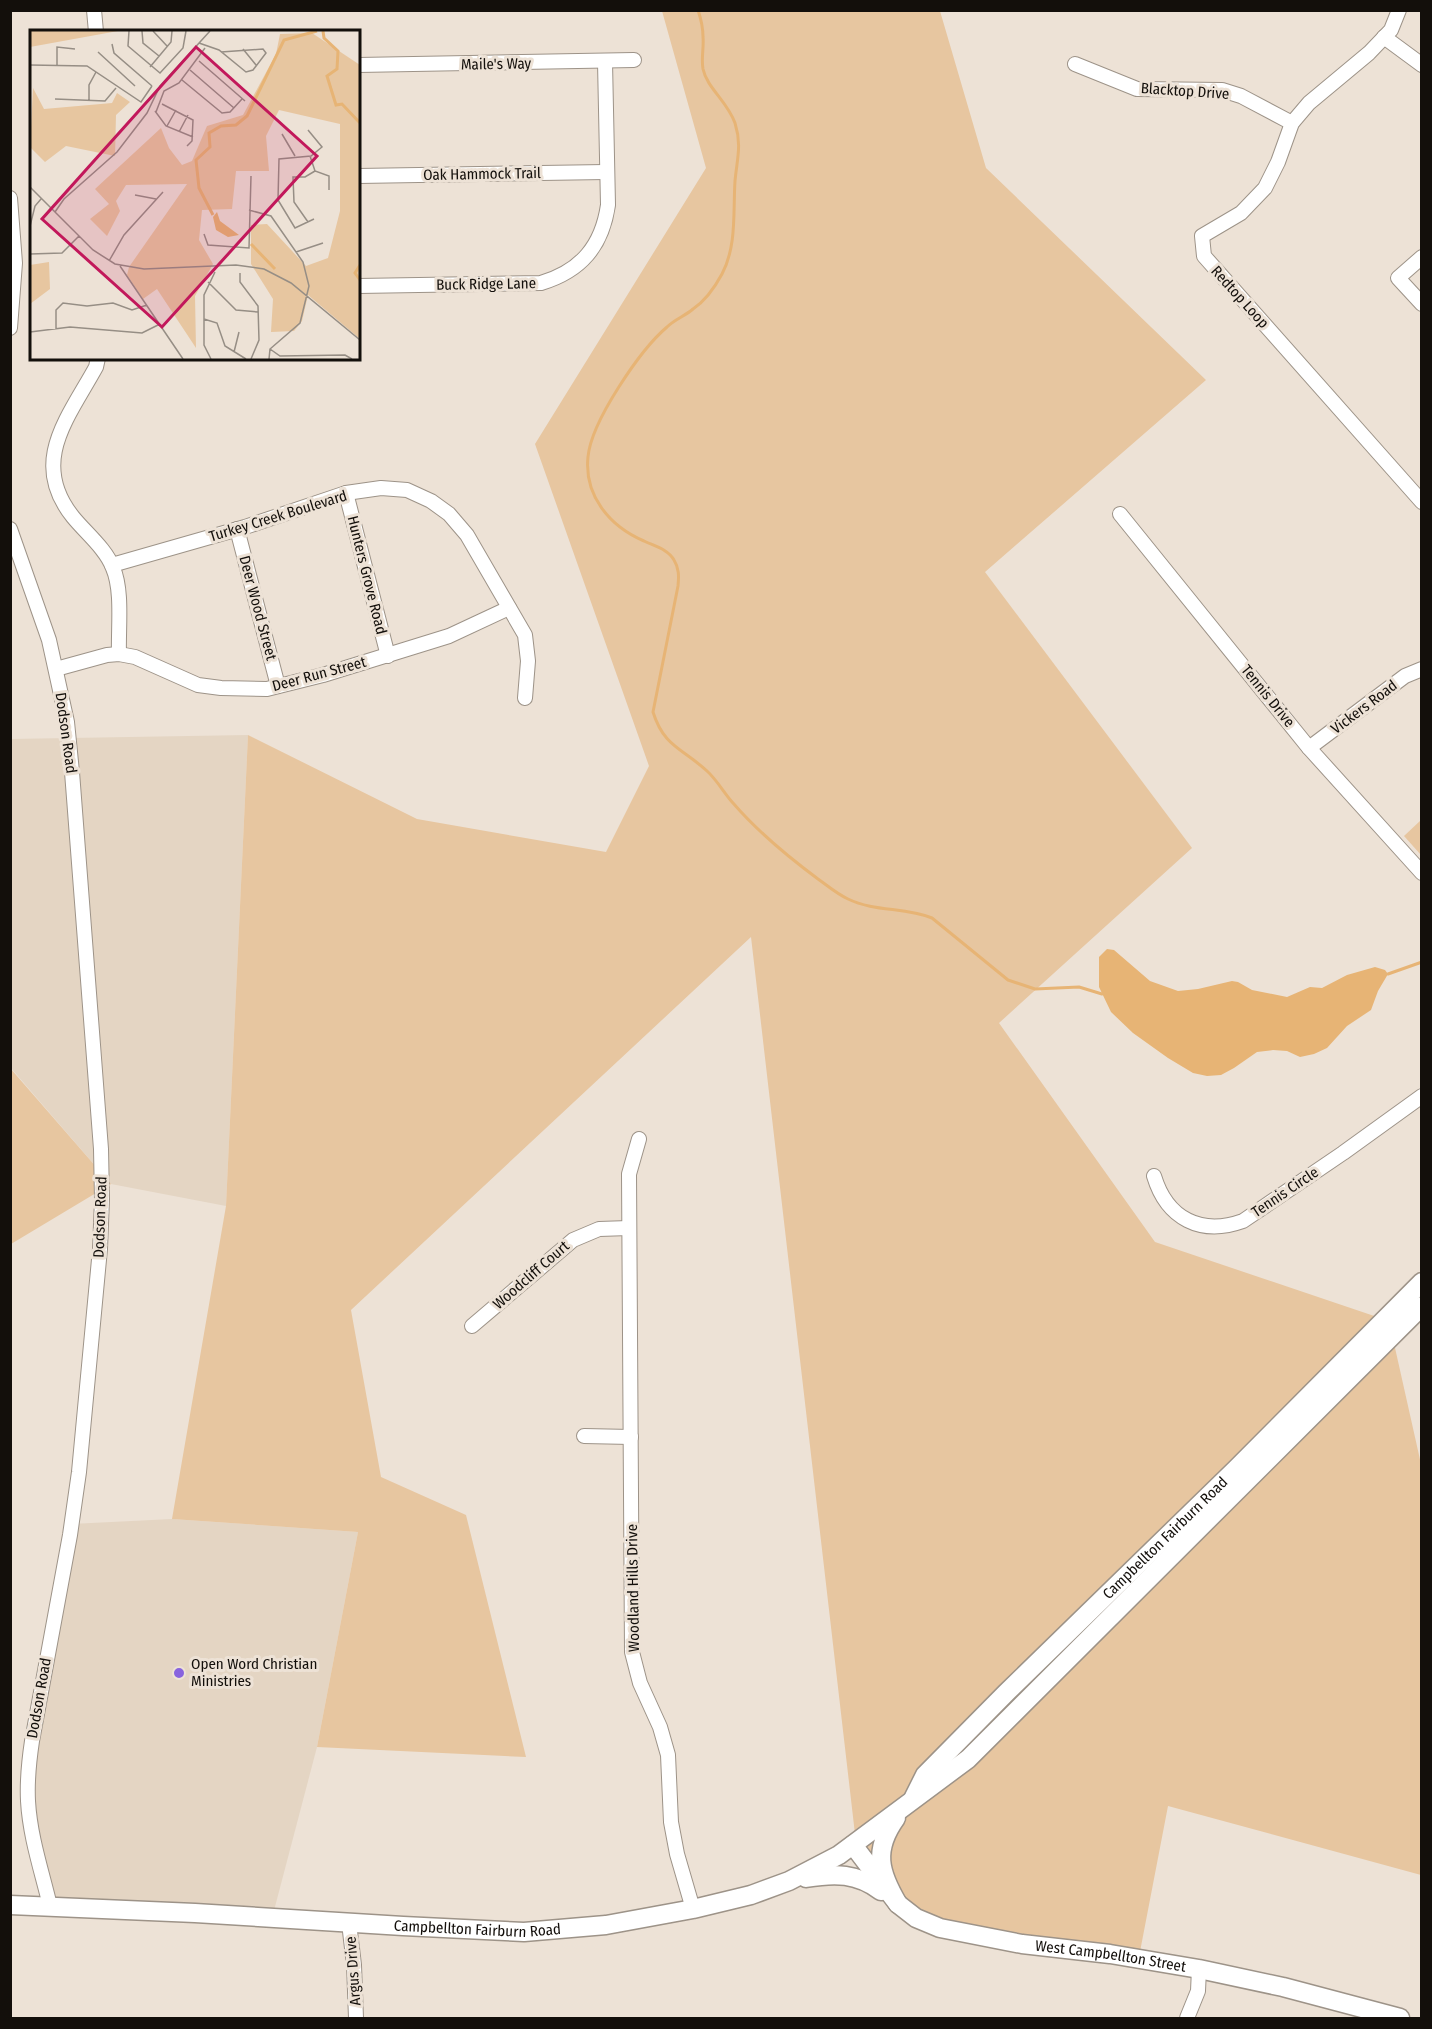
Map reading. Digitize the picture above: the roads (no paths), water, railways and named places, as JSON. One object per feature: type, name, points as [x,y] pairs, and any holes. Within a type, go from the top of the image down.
[{"type":"main road","name":"Campbellton Fairburn Road","points":[[914,1799],[926,1775],[1006,1693],[1236,1469],[1422,1282]]},
{"type":"main road","name":"Campbellton Fairburn Road","points":[[10,1905],[524,1932],[606,1925],[693,1909],[751,1895],[789,1881],[823,1864],[884,1824],[968,1759],[1422,1306]]},
{"type":"main road","points":[[898,1904],[883,1874],[881,1847],[891,1825],[914,1799]]},
{"type":"main road","name":"West Campbellton Street","points":[[853,1845],[898,1904],[916,1918],[940,1928],[1022,1944],[1110,1954],[1199,1969],[1282,1987],[1398,2018]]},
{"type":"main road","points":[[789,1881],[844,1874],[864,1880],[898,1904]]},
{"type":"street","points":[[94,10],[96,30]]},
{"type":"street","name":"Redtop Loop","points":[[1399,10],[1390,30],[1369,53],[1309,103],[1292,123],[1278,162],[1265,188],[1241,213],[1202,236],[1204,256],[1422,502]]},
{"type":"street","points":[[1384,37],[1422,65]]},
{"type":"street","name":"Maile's Way","points":[[360,65],[634,60]]},
{"type":"street","name":"Buck Ridge Lane","points":[[360,286],[541,284],[558,278],[574,268],[596,243],[606,221],[608,205],[605,62]]},
{"type":"street","name":"Blacktop Drive","points":[[1075,64],[1137,89],[1222,90],[1241,96],[1292,123]]},
{"type":"street","name":"Oak Hammock Trail","points":[[360,176],[606,172]]},
{"type":"street","points":[[10,198],[15,264],[10,328]]},
{"type":"street","points":[[1422,257],[1398,278],[1422,304]]},
{"type":"street","points":[[98,360],[96,367],[63,425],[54,449],[53,474],[58,493],[67,510],[112,565],[117,581],[119,654]]},
{"type":"street","name":"Turkey Creek Boulevard","points":[[112,565],[237,529],[346,493],[381,488],[407,490],[431,501],[449,514],[467,535],[525,635],[528,661],[525,698]]},
{"type":"street","name":"Hunters Grove Road","points":[[346,493],[388,656]]},
{"type":"street","name":"Tennis Drive","points":[[1120,514],[1309,748],[1422,873]]},
{"type":"street","name":"Deer Wood Street","points":[[237,529],[278,686]]},
{"type":"street","name":"Dodson Road","points":[[10,530],[35,594],[56,669],[67,722],[101,1149],[100,1249],[79,1472],[28,1770],[28,1801],[32,1834],[50,1906]]},
{"type":"street","name":"Deer Run Street","points":[[56,669],[107,655],[119,654],[135,657],[198,685],[221,688],[267,688],[388,656],[449,636],[509,608]]},
{"type":"street","name":"Vickers Road","points":[[1309,748],[1405,676],[1422,669]]},
{"type":"street","name":"Tennis Circle","points":[[1154,1176],[1165,1202],[1187,1221],[1200,1226],[1216,1228],[1231,1226],[1252,1215],[1422,1096]]},
{"type":"street","name":"Woodland Hills Drive","points":[[639,1139],[629,1174],[632,1652],[640,1683],[660,1727],[669,1755],[671,1822],[677,1854],[693,1909]]},
{"type":"street","name":"Woodcliff Court","points":[[472,1326],[573,1240],[599,1228],[629,1228]]},
{"type":"street","points":[[584,1436],[631,1437]]},
{"type":"street","name":"Argus Drive","points":[[349,1923],[354,1965],[356,2019]]},
{"type":"street","points":[[1186,2019],[1198,1991],[1199,1969]]},
{"type":"waterway","points":[[698,10],[703,30],[702,61],[705,76],[731,115],[738,138],[730,252],[722,274],[706,298],[667,327],[631,369],[598,425],[588,457],[590,484],[601,508],[631,535],[668,553],[678,569],[678,586],[653,712],[657,724],[668,740],[711,775],[733,803],[763,834],[840,895],[869,906],[911,912],[932,918],[1008,980],[1035,989],[1079,987],[1102,994]]},
{"type":"waterway","points":[[1388,974],[1422,962]]},
{"type":"place","name":"Open Word Christian Ministries","points":[[179,1673]]}]
